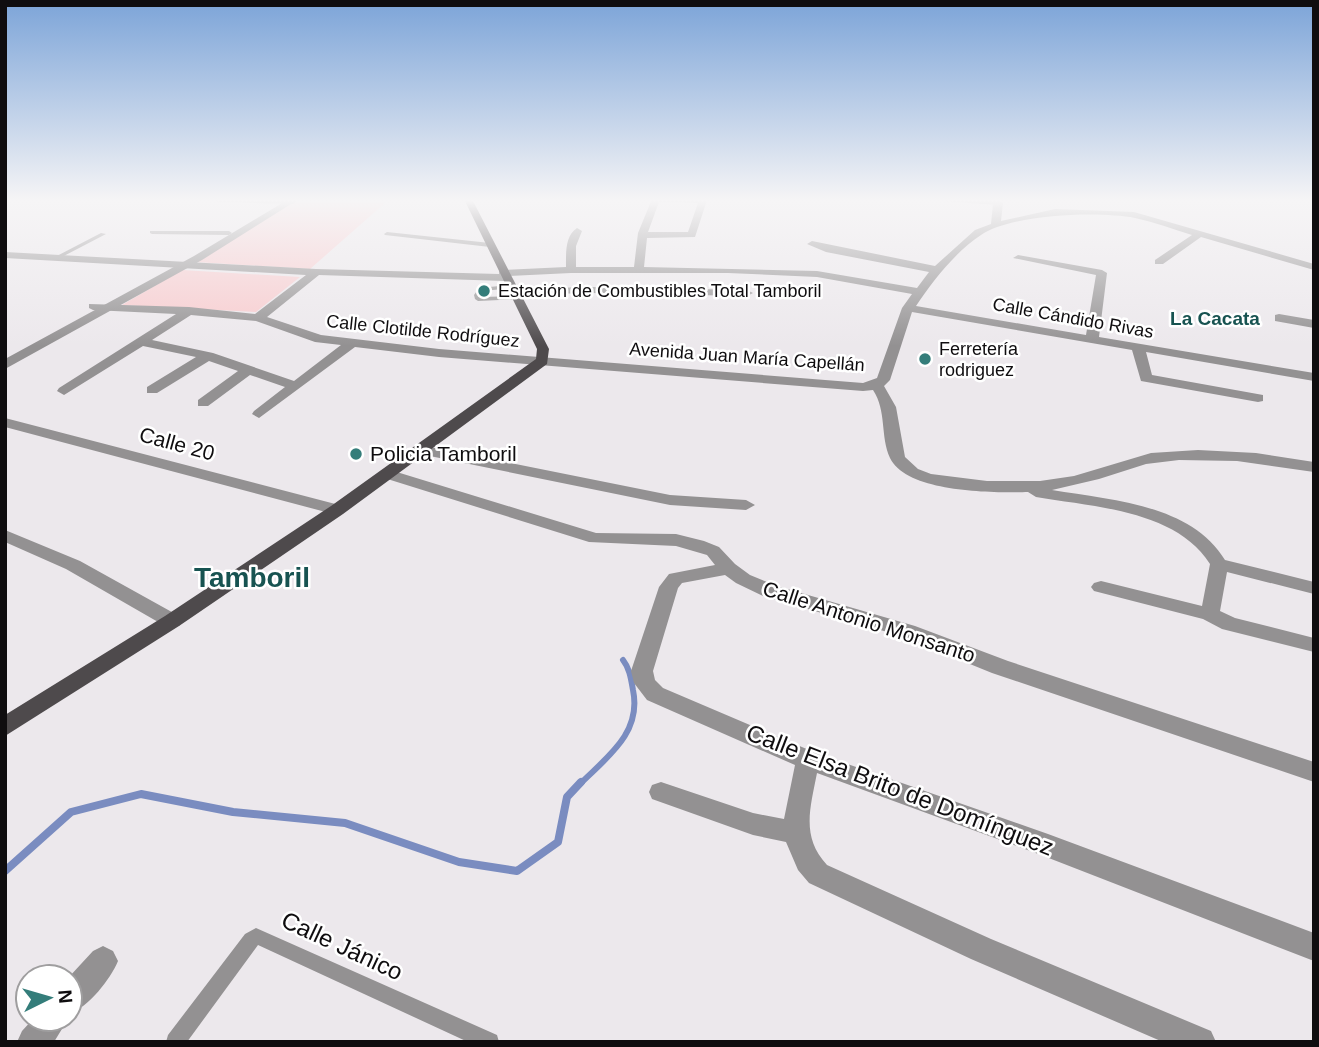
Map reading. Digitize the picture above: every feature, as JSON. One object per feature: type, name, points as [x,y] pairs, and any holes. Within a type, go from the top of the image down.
[{"type":"main road","points":[[5,727],[172,621],[337,510],[542,360],[542,349],[505,287],[491,248]]},
{"type":"street","points":[[5,351],[179,265],[206,248]]},
{"type":"street","points":[[5,365],[110,307],[208,248]]},
{"type":"street","points":[[571,248],[571,270]]},
{"type":"street","points":[[639,269],[641,248]]},
{"type":"street","points":[[821,248],[938,271]]},
{"type":"street","name":"Avenida Juan María Capellán","points":[[542,360],[863,387],[877,385],[883,380],[908,308],[938,271],[962,248]]},
{"type":"street","points":[[1159,262],[1179,248]]},
{"type":"street","name":"Avenida Juan María Capellán","points":[[1250,248],[1314,267]]},
{"type":"street","points":[[5,255],[316,272],[505,287],[747,293]]},
{"type":"street","points":[[1018,258],[1102,273],[1092,339]]},
{"type":"street","points":[[505,287],[571,270],[639,269],[817,274],[920,292]]},
{"type":"street","points":[[258,318],[316,272]]},
{"type":"street","name":"Calle Clotilde Rodríguez","points":[[93,306],[258,318],[304,335],[352,343],[542,360]]},
{"type":"street","name":"Calle Cándido Rivas","points":[[908,308],[1314,377]]},
{"type":"street","points":[[64,391],[189,311]]},
{"type":"street","points":[[1279,318],[1314,324]]},
{"type":"street","points":[[141,342],[208,356],[295,386]]},
{"type":"street","points":[[259,414],[352,343]]},
{"type":"street","points":[[1139,347],[1146,378],[1258,398]]},
{"type":"street","points":[[152,390],[208,356]]},
{"type":"street","points":[[203,402],[247,370]]},
{"type":"street","points":[[877,385],[887,397],[892,413],[898,457],[902,465],[913,473],[932,479],[1018,489],[1106,505],[1182,527],[1204,542],[1219,564],[1314,588]]},
{"type":"street","name":"Calle 20","points":[[5,422],[214,475],[337,510]]},
{"type":"street","points":[[419,450],[670,500],[746,505]]},
{"type":"street","points":[[1018,489],[1092,477],[1159,457],[1255,458],[1314,467]]},
{"type":"street","name":"Calle Antonio Monsanto","points":[[387,474],[595,538],[676,540],[698,545],[713,551],[728,568],[743,579],[769,591],[908,631],[1000,667],[1314,772]]},
{"type":"street","points":[[5,535],[98,578],[172,621]]},
{"type":"street","points":[[1209,614],[1219,564]]},
{"type":"street","name":"Calle Elsa Brito de Domínguez","points":[[728,568],[676,578],[669,587],[642,671],[645,683],[655,694],[808,760],[1086,860],[1314,947]]},
{"type":"street","points":[[1101,587],[1209,614],[1229,624],[1314,645]]},
{"type":"street","points":[[808,760],[795,832],[805,863],[818,874],[1004,959],[1200,1042]]},
{"type":"street","points":[[661,792],[753,824],[795,832]]},
{"type":"street","points":[[84,983],[103,961]]},
{"type":"lane","points":[[56,258],[76,248]]},
{"type":"lane","name":"Calle Jánico","points":[[175,1042],[251,940],[261,936],[490,1042]]},
{"type":"shaded area","points":[[219,248],[334,248],[310,269],[196,262]]},
{"type":"shaded area","points":[[182,270],[300,277],[256,312],[122,305]]},
{"type":"waterway","points":[[580,784],[620,743],[632,719],[633,690],[629,671],[623,660]]},
{"type":"waterway","points":[[5,871],[71,812],[141,794],[233,812],[345,823],[459,862],[517,871],[558,842],[567,797],[581,782]]},
{"type":"place","name":"Estación de Combustibles Total Tamboril","points":[[484,291]]},
{"type":"place","name":"Ferretería rodriguez","points":[[925,359]]},
{"type":"place","name":"Policia Tamboril","points":[[356,454]]},
{"type":"district","name":"La Cacata","points":[[1215,318]]},
{"type":"district","name":"Tamboril","points":[[252,577]]}]
